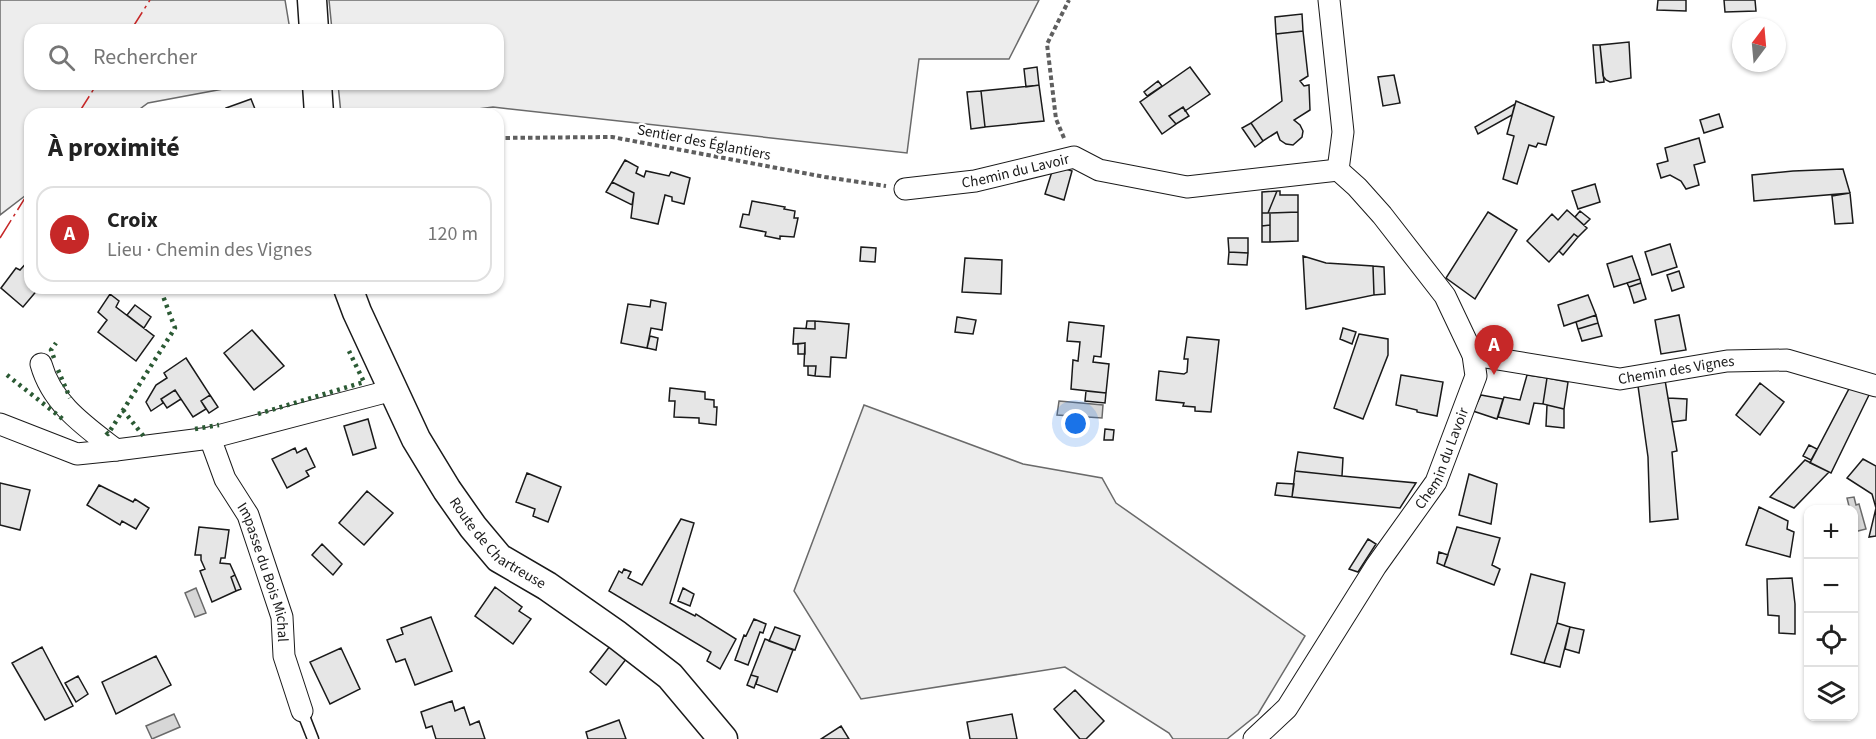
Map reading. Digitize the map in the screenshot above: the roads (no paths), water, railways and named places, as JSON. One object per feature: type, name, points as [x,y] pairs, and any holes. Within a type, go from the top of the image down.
[{"type":"main road","points":[[312,0],[314,24]]},
{"type":"main road","points":[[317,90],[319,108]]},
{"type":"main road","name":"Route de Chartreuse","points":[[351,294],[416,439],[472,527],[499,558],[547,586],[670,676],[723,739]]},
{"type":"street","points":[[1329,0],[1343,132],[1338,170]]},
{"type":"street","name":"Chemin du Lavoir","points":[[905,189],[975,182],[1074,157],[1099,170],[1187,187],[1338,170],[1357,186],[1382,215],[1445,296],[1473,355],[1476,376],[1436,482],[1376,566],[1287,708],[1254,739]]},
{"type":"street","name":"Chemin des Vignes","points":[[1473,355],[1620,379],[1727,362],[1787,360],[1876,386]]},
{"type":"street","points":[[41,364],[50,388],[74,418],[116,450]]},
{"type":"street","points":[[0,424],[77,454],[210,438],[393,390]]},
{"type":"street","name":"Impasse du Bois Michal","points":[[210,438],[225,479],[248,515],[282,617],[284,656],[302,711]]},
{"type":"lane","points":[[302,711],[313,739]]},
{"type":"place","name":"Croix","points":[[1494,375]]}]
